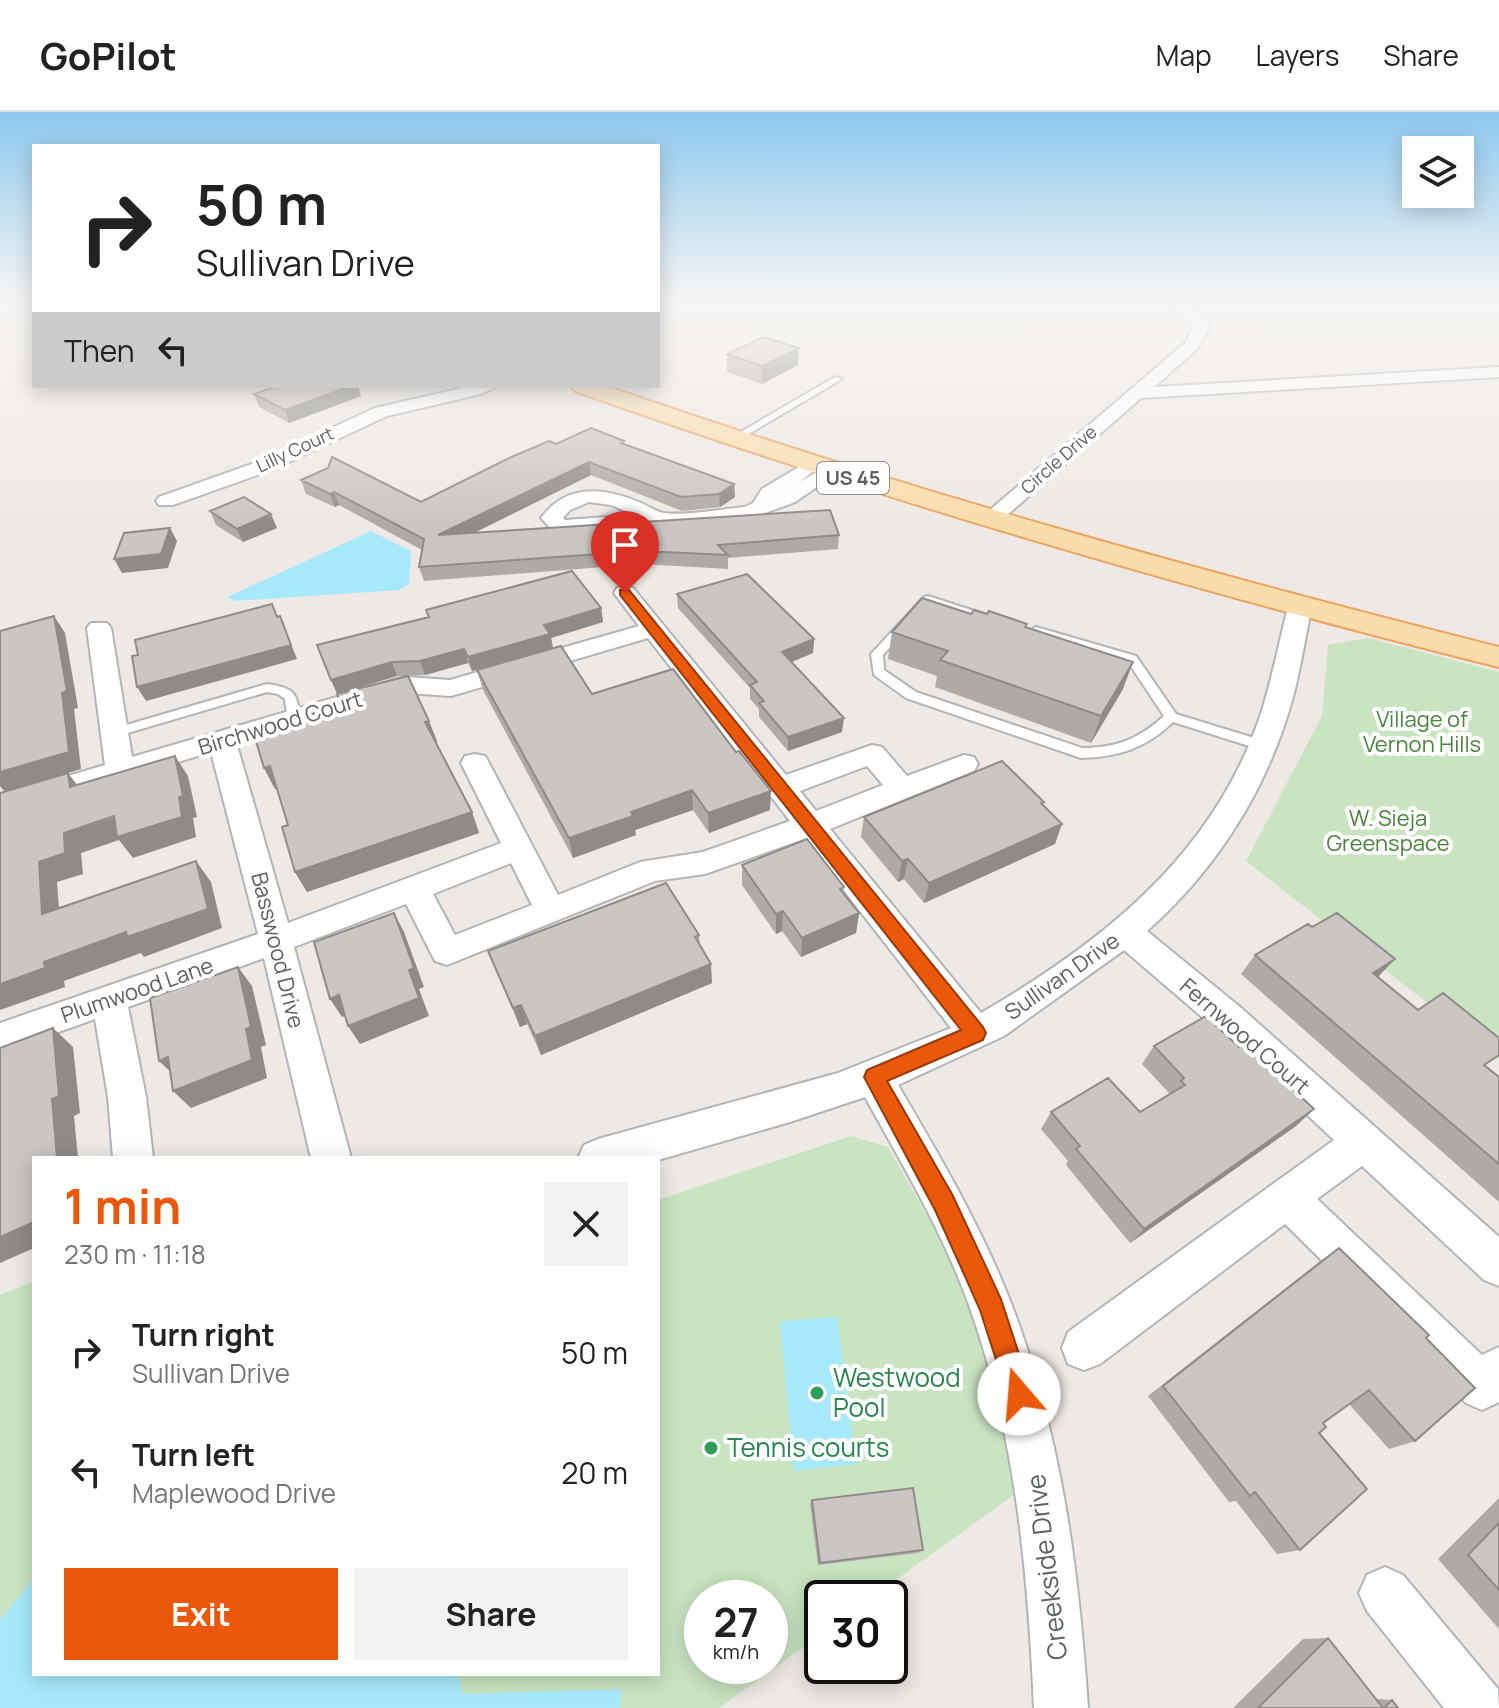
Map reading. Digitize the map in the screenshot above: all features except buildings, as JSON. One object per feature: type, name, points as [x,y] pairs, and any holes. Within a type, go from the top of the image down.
[{"type":"main road","name":"US 45","points":[[589,388],[732,440],[1126,560],[1499,657]]},
{"type":"street","name":"Circle Drive","points":[[991,519],[1157,376]]},
{"type":"street","points":[[1138,393],[1422,376]]},
{"type":"street","name":"Lilly Court","points":[[425,400],[447,388]]},
{"type":"street","name":"Lilly Court","points":[[166,501],[283,458],[384,411],[425,400],[450,399],[482,388]]},
{"type":"street","points":[[661,520],[749,513],[788,498],[821,468]]},
{"type":"street","points":[[625,593],[783,787],[976,1033]]},
{"type":"street","name":"Sullivan Drive","points":[[605,1156],[802,1103],[874,1077],[976,1033],[1019,1009],[1125,932],[1166,896],[1210,843],[1233,809],[1280,696],[1300,607]]},
{"type":"street","points":[[99,628],[120,771]]},
{"type":"street","name":"Birchwood Court","points":[[0,806],[407,685],[451,688],[654,629]]},
{"type":"street","name":"Basswood Drive","points":[[222,742],[244,814],[330,1156]]},
{"type":"street","points":[[783,787],[872,754],[901,788]]},
{"type":"street","points":[[475,763],[551,911]]},
{"type":"street","points":[[414,888],[447,952],[651,870],[705,863],[788,834],[964,764]]},
{"type":"street","name":"Plumwood Lane","points":[[0,1038],[275,941],[517,849]]},
{"type":"street","name":"Fernwood Court","points":[[1125,932],[1228,1018],[1499,1265]]},
{"type":"street","points":[[109,1000],[127,1097],[133,1156]]},
{"type":"street","name":"Creekside Drive","points":[[874,1077],[944,1202],[992,1308],[1019,1394],[1043,1508],[1058,1627],[1061,1708]]},
{"type":"street","points":[[1084,1348],[1364,1141]]},
{"type":"street","points":[[1286,1197],[1482,1387],[1499,1370]]},
{"type":"street","points":[[1385,1593],[1479,1708]]},
{"type":"lane","points":[[732,440],[838,379]]},
{"type":"lane","points":[[1003,621],[928,599],[877,654],[878,672],[911,695],[1081,753],[1108,754],[1136,746],[1171,717]]},
{"type":"lane","points":[[1018,626],[1132,659],[1171,717],[1262,745]]},
{"type":"lane","points":[[114,733],[267,688],[282,690],[291,698],[293,718]]},
{"type":"green space","name":"W. Sieja Greenspace","points":[[1368,638],[1499,672],[1499,1059],[1246,861],[1322,716],[1328,645]]},
{"type":"green space","points":[[851,1136],[888,1147],[954,1263],[1016,1403],[1026,1486],[896,1580],[804,1580],[804,1647],[788,1658],[788,1580],[684,1580],[684,1684],[752,1684],[719,1708],[0,1708],[0,1295],[32,1282],[32,1676],[660,1676],[660,1199]]},
{"type":"water","points":[[371,531],[411,551],[409,584],[399,590],[234,601],[227,597]]},
{"type":"water","name":"Westwood Pool","points":[[837,1317],[856,1464],[794,1471],[780,1321]]},
{"type":"water","points":[[32,1580],[32,1676],[458,1676],[463,1694],[622,1689],[620,1708],[0,1708],[0,1620]]},
{"type":"place","name":"Westwood Pool","points":[[817,1393]]},
{"type":"place","name":"Tennis courts","points":[[711,1448]]},
{"type":"route","points":[[625,593],[783,787],[976,1033],[874,1077],[944,1202],[992,1308],[1019,1394]]},
{"type":"park label","name":"Village of Vernon Hills","points":[[1422,732]]}]
